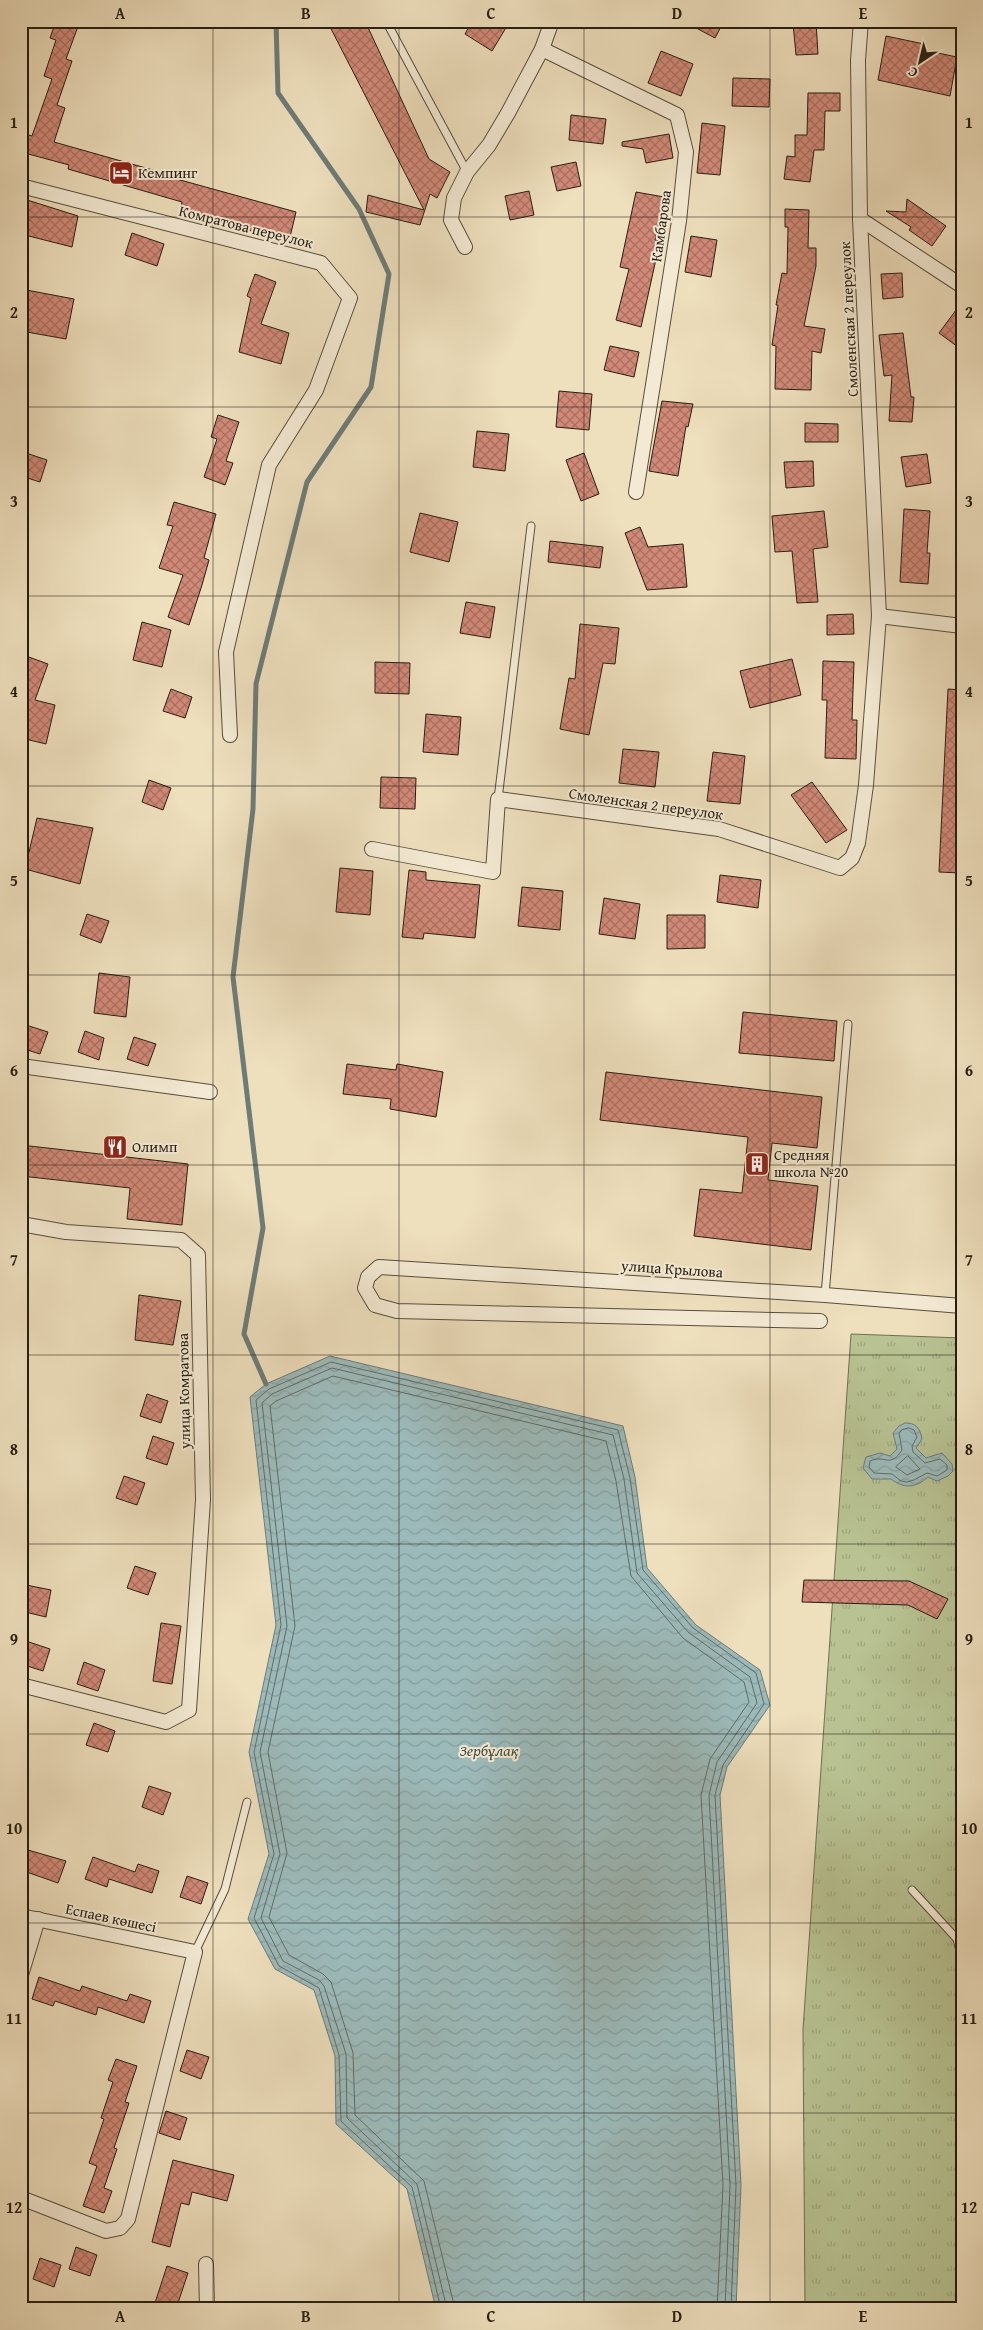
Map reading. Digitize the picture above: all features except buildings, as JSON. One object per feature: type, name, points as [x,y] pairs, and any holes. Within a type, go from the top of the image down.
[{"type":"street","points":[[465,247],[451,220],[454,198],[467,172],[489,145],[542,49],[552,21]]},
{"type":"street","name":"Смоленская 2 переулок","points":[[498,799],[719,829],[840,868],[852,858],[858,843],[866,785],[879,616],[860,219],[858,60],[862,21]]},
{"type":"street","name":"Камбарова","points":[[542,49],[677,115],[686,152],[679,221],[636,492]]},
{"type":"street","name":"Комратова переулок","points":[[21,186],[321,263],[350,298],[316,390],[269,465],[226,652],[230,734]]},
{"type":"street","points":[[860,219],[962,286]]},
{"type":"street","points":[[879,616],[962,626]]},
{"type":"street","points":[[372,849],[493,872],[498,799]]},
{"type":"street","points":[[21,1066],[210,1092]]},
{"type":"street","name":"улица Комратова","points":[[21,1224],[66,1232],[181,1240],[198,1255],[203,1500],[189,1710],[166,1722],[21,1685]]},
{"type":"street","name":"улица Крылова","points":[[820,1321],[397,1311],[375,1305],[365,1288],[368,1277],[379,1267],[825,1295],[962,1306]]},
{"type":"street","name":"Еспаев көшесі","points":[[21,1916],[195,1952]]},
{"type":"street","points":[[21,1975],[38,1919]]},
{"type":"street","points":[[21,2198],[106,2230],[120,2228],[128,2219],[195,1952]]},
{"type":"street","points":[[206,2264],[207,2309]]},
{"type":"lane","points":[[386,21],[467,172]]},
{"type":"lane","points":[[498,799],[531,526]]},
{"type":"lane","points":[[825,1295],[848,1024]]},
{"type":"lane","points":[[195,1952],[225,1889],[247,1802]]},
{"type":"lane","points":[[912,1890],[957,1939],[962,1959]]},
{"type":"green space","points":[[851,1334],[962,1338],[962,2309],[805,2309],[803,2029]]},
{"type":"water","name":"Зербұлақ","points":[[330,1356],[623,1426],[635,1477],[647,1568],[696,1625],[760,1670],[770,1705],[727,1767],[720,1795],[741,2185],[736,2309],[436,2309],[407,2189],[336,2124],[335,2056],[314,1990],[275,1969],[248,1919],[269,1854],[249,1752],[276,1625],[250,1397],[266,1384]]},
{"type":"water","points":[[905,1423],[915,1425],[919,1429],[922,1439],[916,1448],[926,1458],[942,1453],[952,1464],[953,1471],[948,1476],[937,1481],[928,1477],[914,1485],[905,1486],[891,1479],[872,1479],[863,1468],[866,1457],[880,1453],[890,1456],[897,1449],[893,1433],[899,1426]]},
{"type":"waterway","points":[[266,1384],[244,1334],[263,1228],[233,977],[253,809],[256,684],[307,482],[371,387],[389,274],[359,209],[278,93],[276,21]]},
{"type":"place","name":"Кемпинг","points":[[121,173]]},
{"type":"place","name":"Олимп","points":[[115,1147]]},
{"type":"place","name":"Средняя школа №20","points":[[757,1164]]}]
